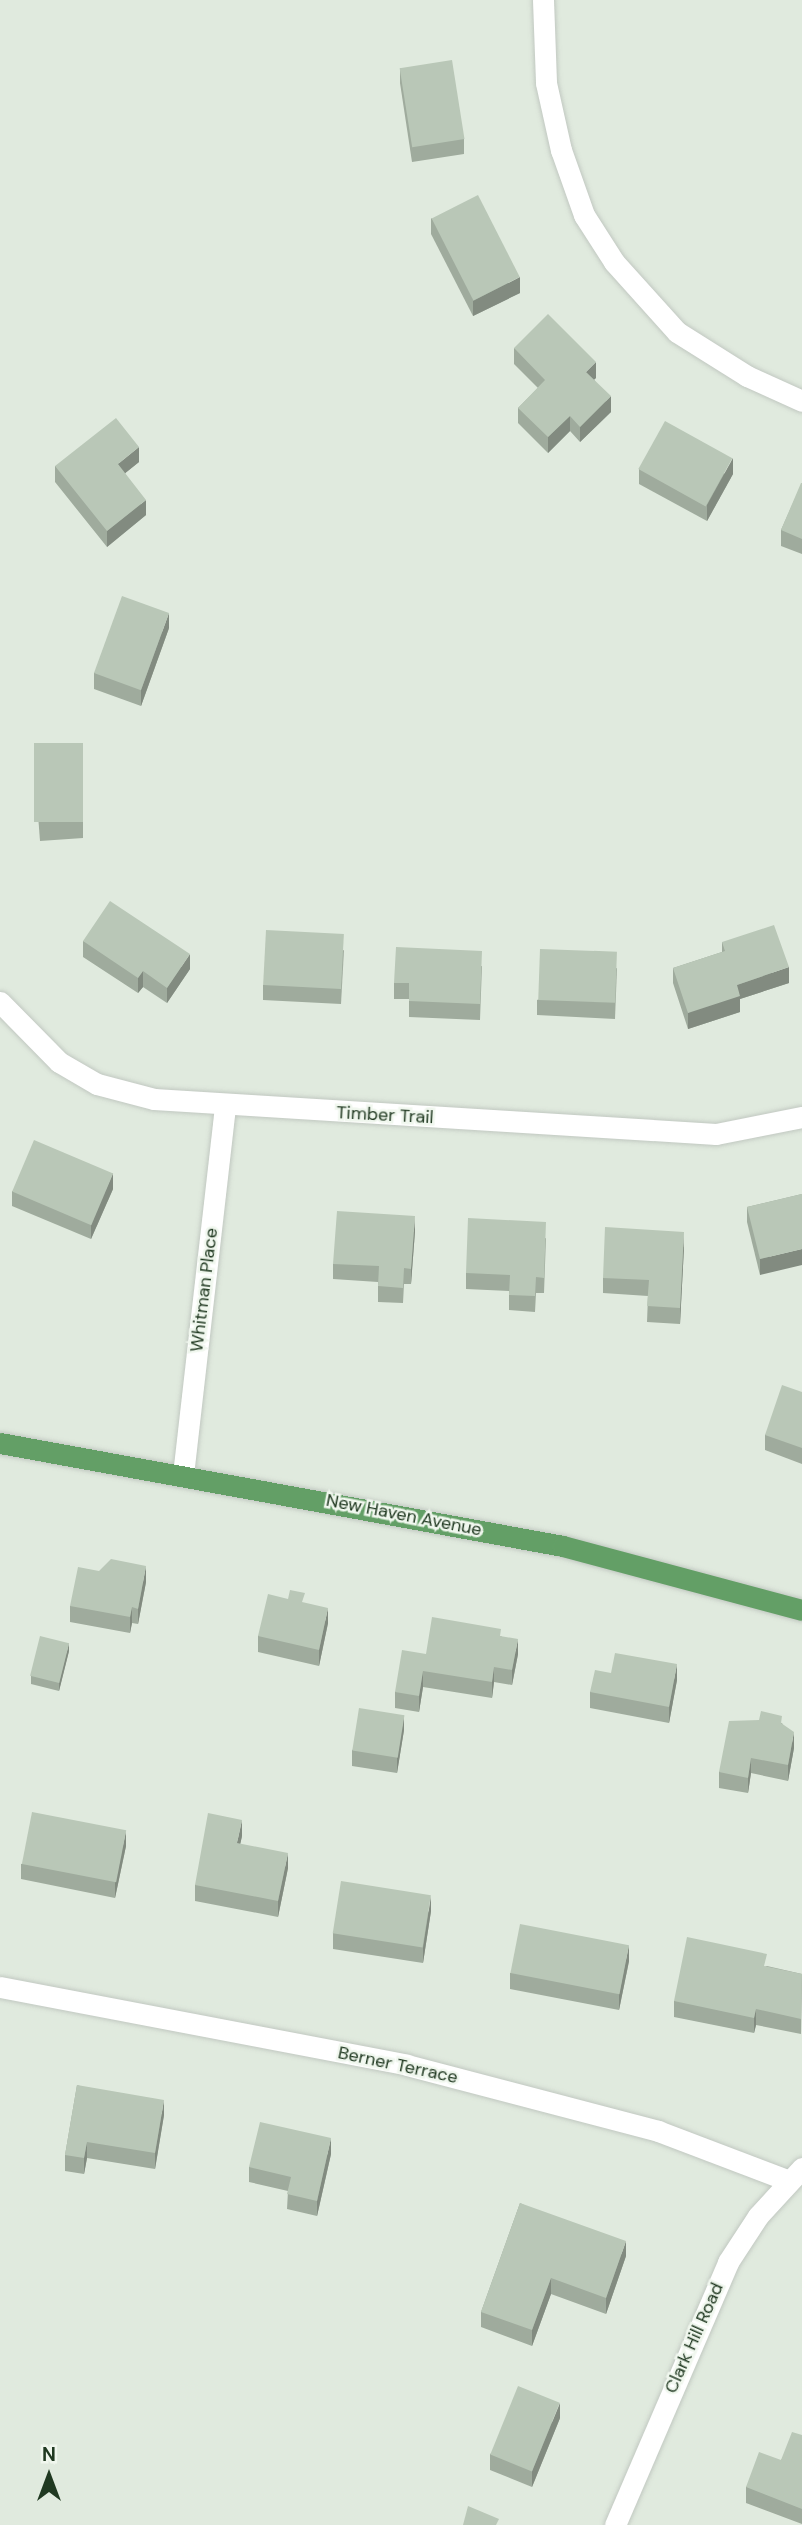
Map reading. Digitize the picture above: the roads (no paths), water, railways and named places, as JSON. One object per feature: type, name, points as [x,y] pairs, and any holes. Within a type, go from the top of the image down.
[{"type":"main road","name":"New Haven Avenue","points":[[0,1443],[563,1546],[802,1610]]},
{"type":"street","points":[[542,0],[546,83],[561,150],[584,215],[614,262],[677,332],[747,376],[802,401]]},
{"type":"street","name":"Timber Trail","points":[[0,1002],[59,1062],[97,1084],[154,1099],[225,1106],[716,1134],[802,1118]]},
{"type":"street","name":"Whitman Place","points":[[183,1475],[225,1106]]},
{"type":"street","name":"Berner Terrace","points":[[0,1987],[447,2075],[646,2127],[794,2174]]},
{"type":"street","name":"Clark Hill Road","points":[[615,2525],[728,2262],[794,2174]]}]
